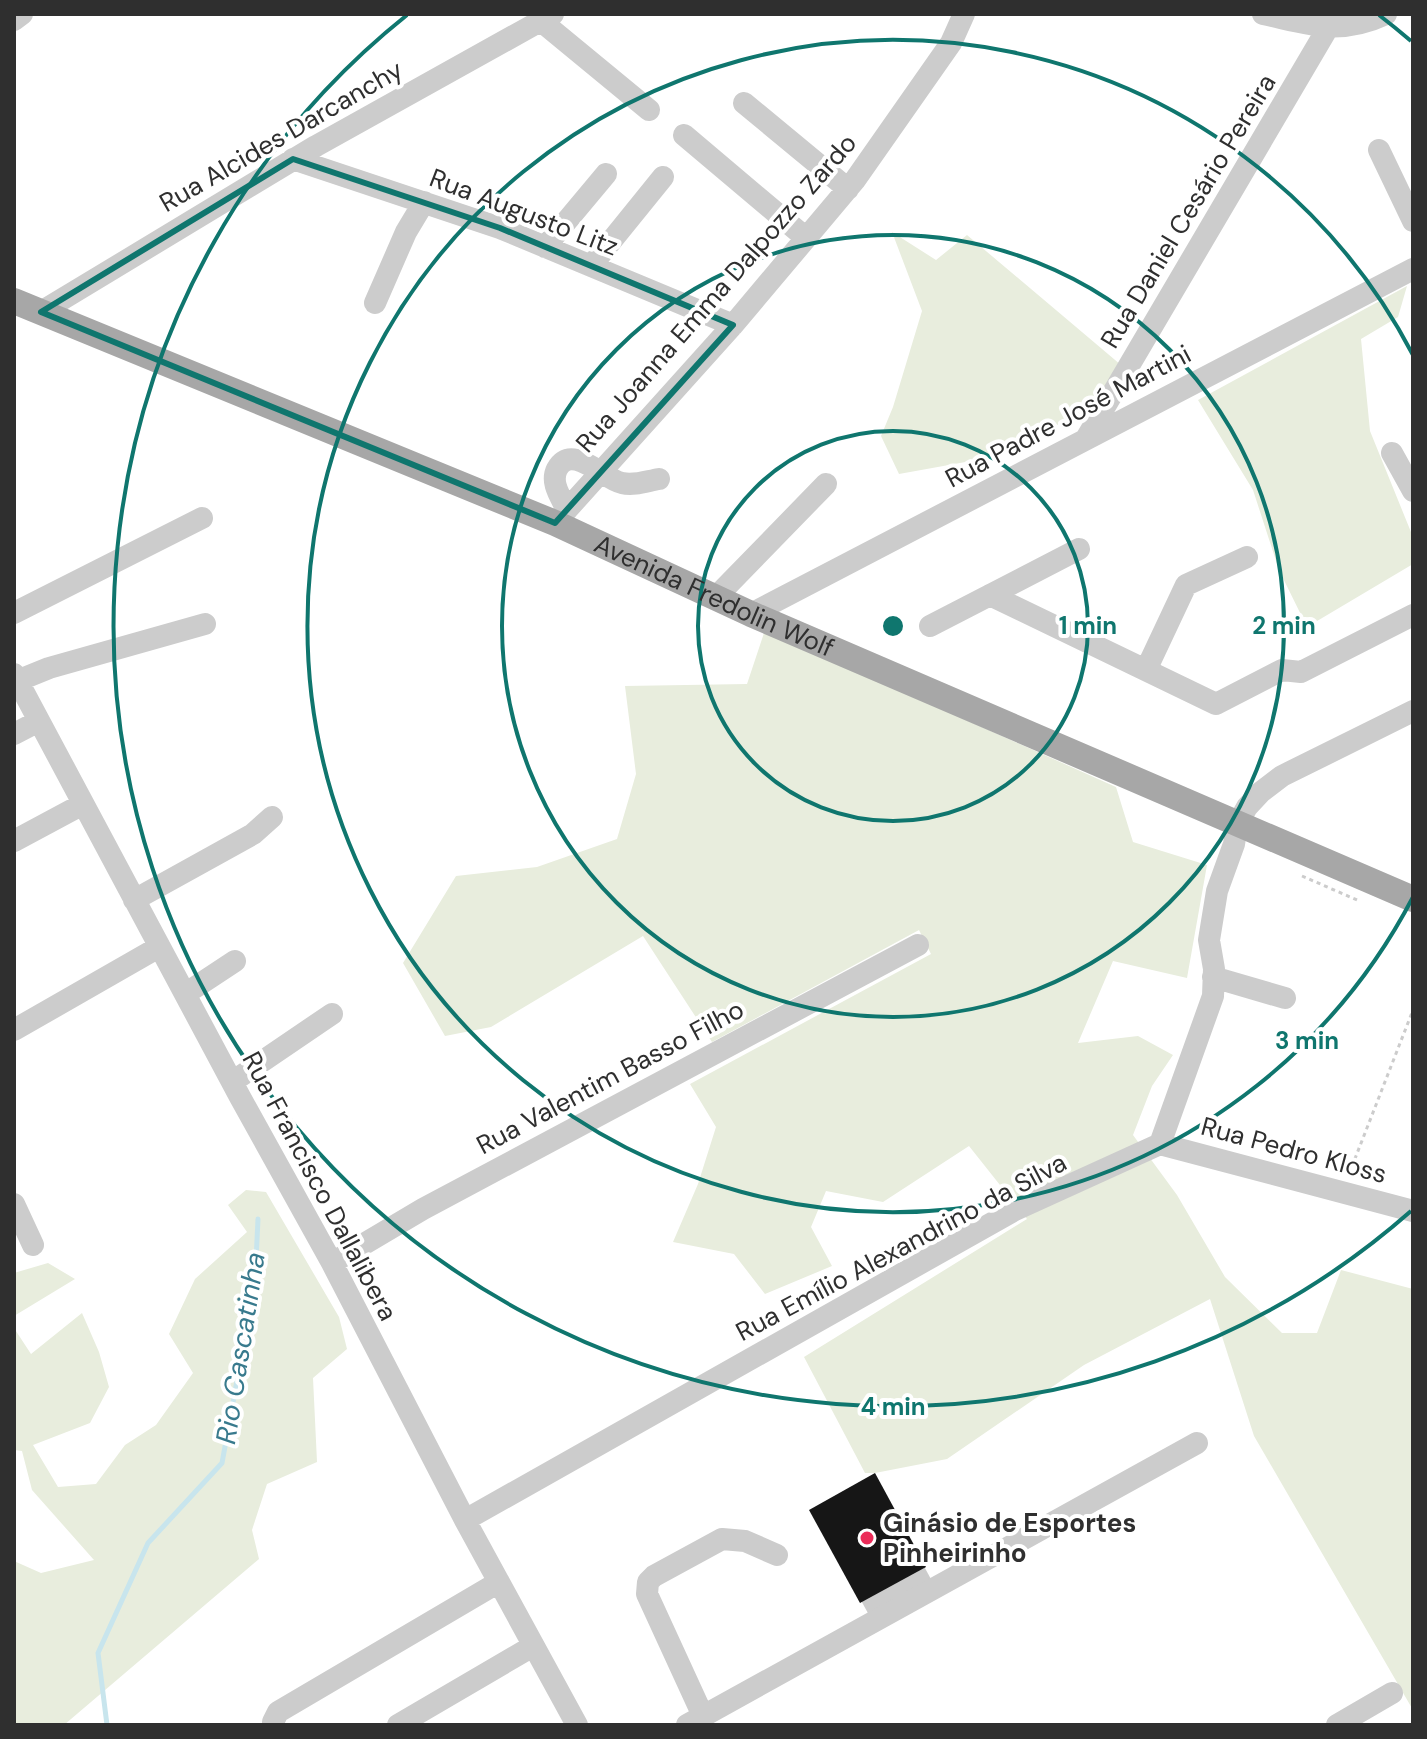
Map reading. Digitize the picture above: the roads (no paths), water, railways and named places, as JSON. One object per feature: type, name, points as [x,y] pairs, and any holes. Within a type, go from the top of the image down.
[{"type":"main road","name":"Avenida Fredolin Wolf","points":[[14,301],[561,516],[715,598],[1413,899]]},
{"type":"street","points":[[14,20],[22,14]]},
{"type":"street","name":"Rua Joanna Emma Dalpozzo Zardo","points":[[561,516],[733,325],[848,189],[951,43],[964,14]]},
{"type":"street","points":[[1263,14],[1332,21],[1349,26],[1386,14]]},
{"type":"street","points":[[547,17],[649,110]]},
{"type":"street","name":"Rua Alcides Darcanchy","points":[[41,312],[293,159],[547,17]]},
{"type":"street","name":"Rua Daniel Cesário Pereira","points":[[1087,437],[1332,21]]},
{"type":"street","points":[[744,103],[848,189]]},
{"type":"street","points":[[684,135],[806,238]]},
{"type":"street","points":[[1379,150],[1413,221]]},
{"type":"street","name":"Rua Augusto Litz","points":[[293,159],[500,228],[733,325]]},
{"type":"street","points":[[545,247],[606,174]]},
{"type":"street","points":[[591,266],[663,177]]},
{"type":"street","points":[[375,303],[406,232],[424,202]]},
{"type":"street","name":"Rua Padre José Martini","points":[[751,614],[1413,269]]},
{"type":"street","points":[[1392,453],[1413,491]]},
{"type":"street","points":[[561,516],[555,475],[560,464],[570,458],[581,459],[599,473],[620,483],[632,485],[659,479]]},
{"type":"street","points":[[715,598],[826,484]]},
{"type":"street","points":[[14,613],[202,518]]},
{"type":"street","points":[[930,626],[1079,549]]},
{"type":"street","points":[[1146,670],[1186,585],[1247,557]]},
{"type":"street","points":[[990,595],[1216,704],[1282,670],[1301,672],[1413,615]]},
{"type":"street","points":[[16,677],[205,624]]},
{"type":"street","name":"Rua Francisco Dallalibera","points":[[16,677],[577,1725]]},
{"type":"street","points":[[1160,1144],[1213,996],[1209,940],[1217,891],[1234,844],[1237,825],[1261,792],[1282,776],[1413,711]]},
{"type":"street","points":[[14,734],[39,721]]},
{"type":"street","points":[[14,841],[83,804]]},
{"type":"street","points":[[134,900],[253,834],[272,817]]},
{"type":"street","name":"Rua Valentim Basso Filho","points":[[332,1263],[423,1209],[918,945]]},
{"type":"street","points":[[14,1030],[159,947]]},
{"type":"street","points":[[185,994],[235,961]]},
{"type":"street","points":[[1213,977],[1285,998]]},
{"type":"street","points":[[232,1082],[332,1014]]},
{"type":"street","name":"Rua Pedro Kloss","points":[[1160,1144],[1413,1211]]},
{"type":"street","name":"Rua Emílio Alexandrino da Silva","points":[[465,1520],[1015,1210],[1160,1144]]},
{"type":"street","points":[[14,1204],[33,1245]]},
{"type":"street","points":[[777,1555],[745,1541],[722,1539],[648,1582],[647,1594],[695,1720],[1197,1443]]},
{"type":"street","points":[[273,1722],[278,1712],[499,1582]]},
{"type":"street","points":[[398,1725],[533,1646]]},
{"type":"street","points":[[1337,1725],[1392,1693]]},
{"type":"waterway","name":"Rio Cascatinha","points":[[107,1725],[98,1653],[148,1543],[222,1463],[255,1282],[258,1219]]},
{"type":"place","name":"Ginásio de Esportes Pinheirinho","points":[[867,1538]]}]
